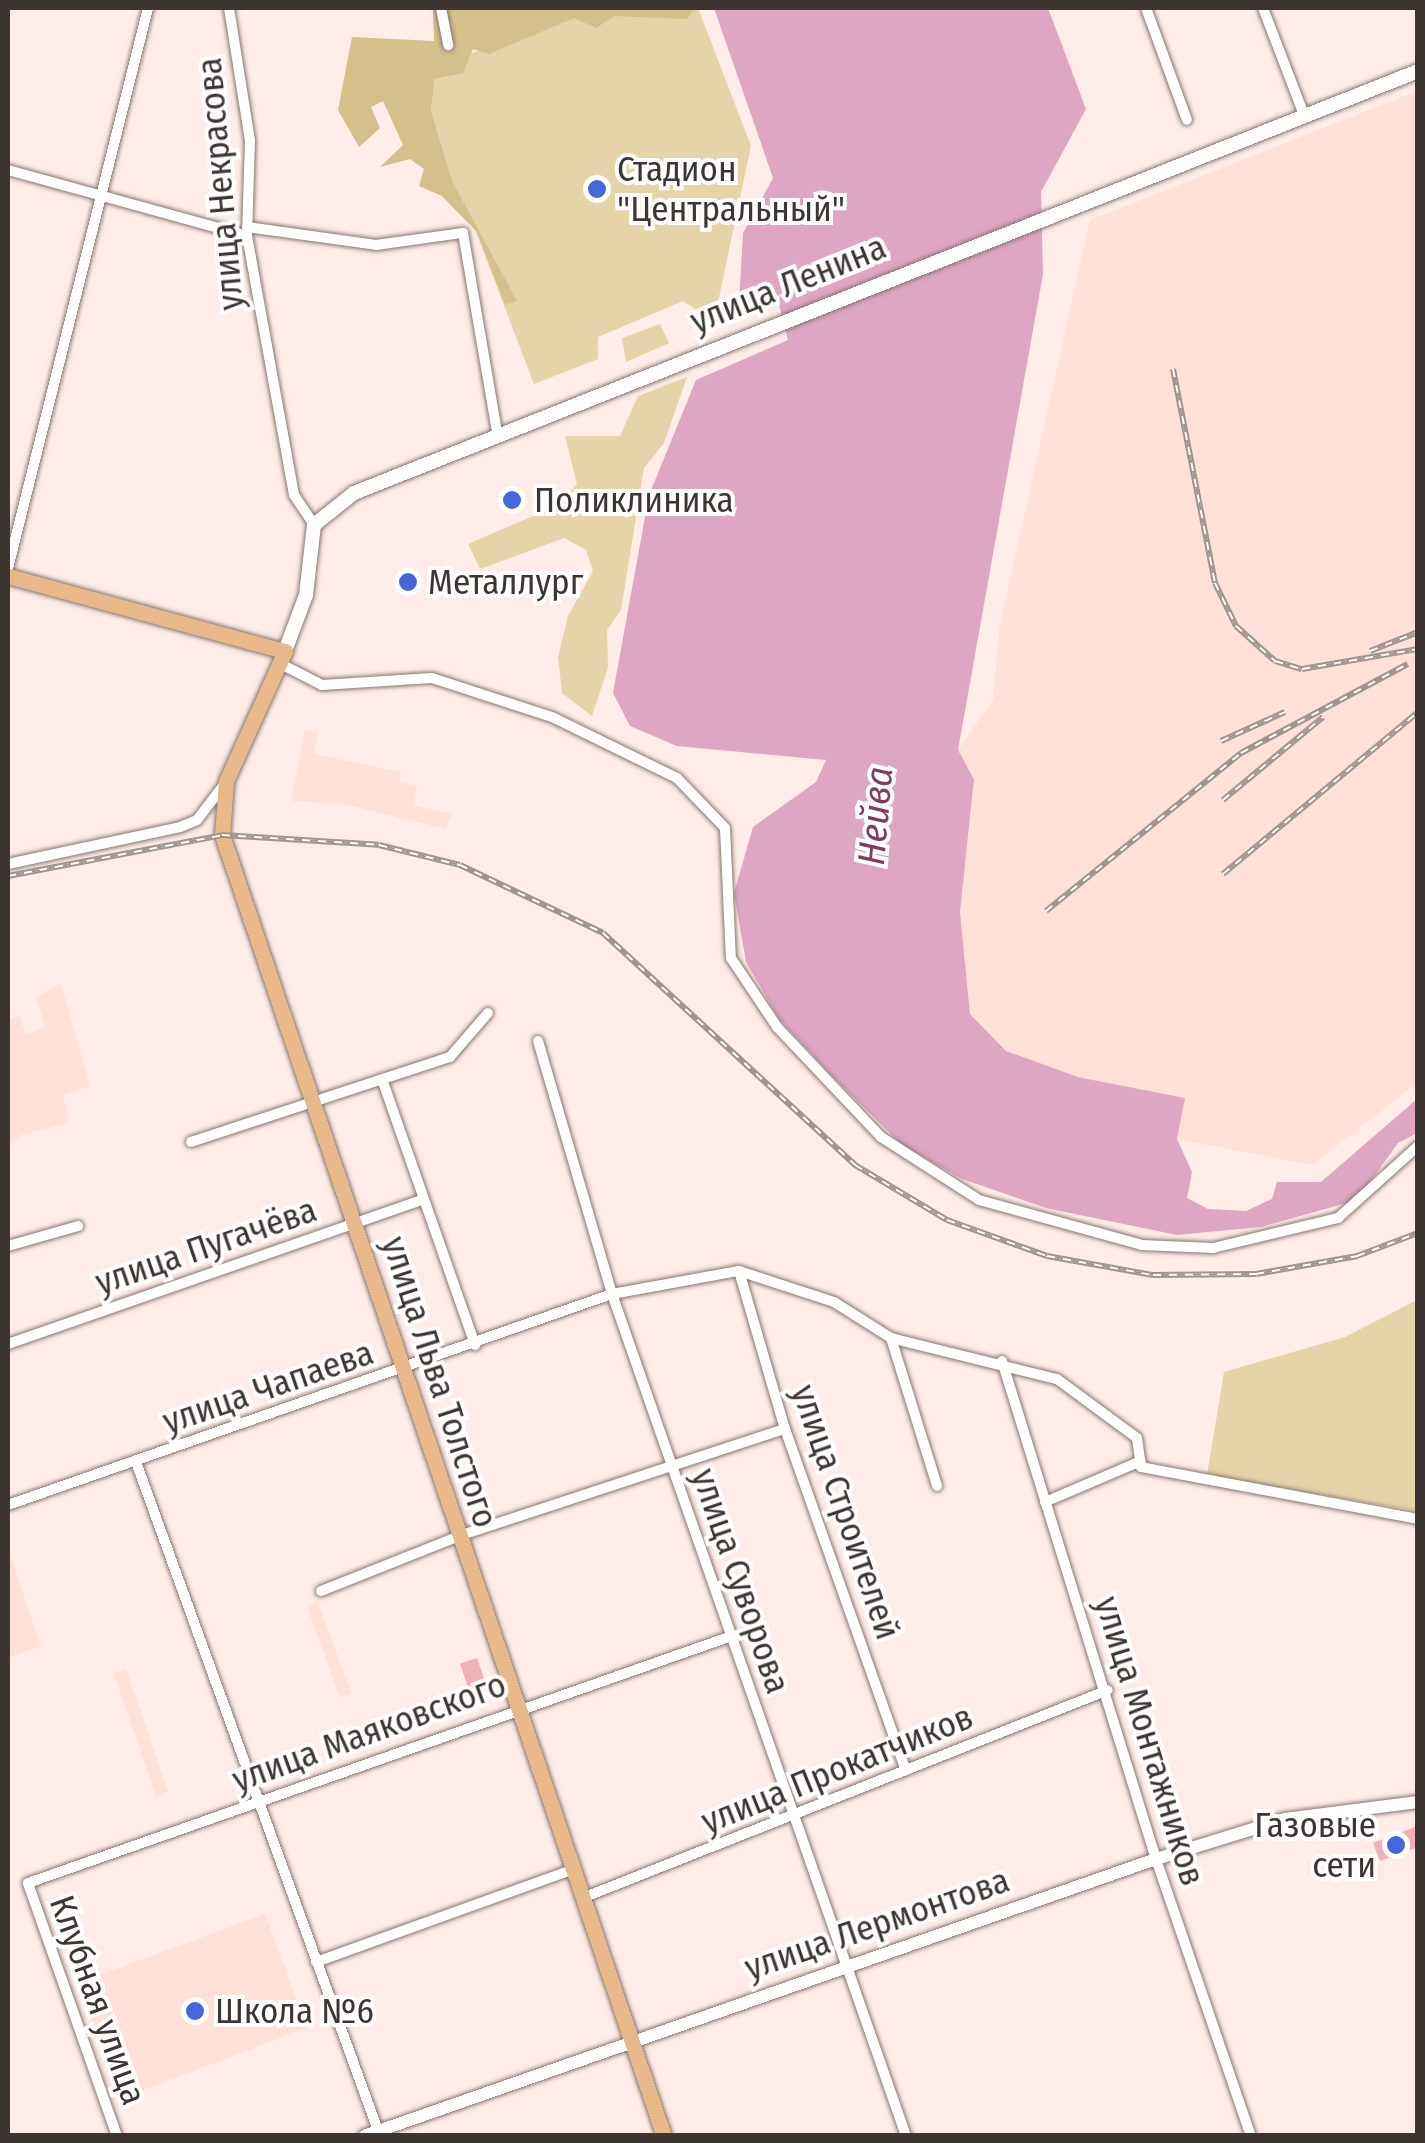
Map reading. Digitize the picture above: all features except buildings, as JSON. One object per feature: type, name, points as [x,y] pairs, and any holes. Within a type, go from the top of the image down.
[{"type":"main road","name":"улица Ленина","points":[[314,525],[354,493],[726,340],[1418,71]]},
{"type":"main road","points":[[8,572],[283,657],[306,595],[314,525]]},
{"type":"main road","name":"улица Льва Толстого","points":[[283,657],[226,782],[222,835],[664,2136]]},
{"type":"street","points":[[8,572],[148,8]]},
{"type":"street","name":"улица Некрасова","points":[[229,8],[250,140],[247,232],[294,495],[314,525]]},
{"type":"street","points":[[441,8],[448,45]]},
{"type":"street","points":[[1146,8],[1187,120]]},
{"type":"street","points":[[1263,8],[1304,115]]},
{"type":"street","points":[[8,170],[98,199],[247,232],[376,245],[463,233],[498,437]]},
{"type":"street","points":[[283,657],[322,685],[432,678],[552,717],[677,778],[725,828],[731,958],[777,1027],[882,1138],[979,1200],[1142,1245],[1213,1248],[1338,1218],[1418,1146]]},
{"type":"street","points":[[8,864],[180,827],[196,820],[226,782]]},
{"type":"street","points":[[191,1142],[450,1057],[488,1013]]},
{"type":"street","name":"улица Суворова","points":[[538,1041],[612,1294],[730,1637],[853,1966],[901,2134]]},
{"type":"street","points":[[382,1079],[475,1345]]},
{"type":"street","name":"улица Пугачёва","points":[[8,1344],[422,1200]]},
{"type":"street","points":[[8,1246],[78,1226]]},
{"type":"street","name":"улица Чапаева","points":[[8,1505],[612,1294],[739,1271],[834,1302],[890,1338],[1002,1361],[1057,1379],[1107,1411],[1138,1438],[1140,1462]]},
{"type":"street","name":"улица Строителей","points":[[739,1271],[785,1429],[906,1770]]},
{"type":"street","points":[[890,1338],[937,1486]]},
{"type":"street","name":"улица Монтажников","points":[[1002,1361],[1108,1690],[1156,1860],[1252,2136]]},
{"type":"street","points":[[321,1591],[460,1536],[785,1429]]},
{"type":"street","points":[[136,1462],[374,2134]]},
{"type":"street","points":[[1045,1502],[1140,1462],[1418,1519]]},
{"type":"street","name":"улица Маяковского","points":[[28,1883],[730,1637]]},
{"type":"street","name":"улица Прокатчиков","points":[[585,1897],[798,1819],[906,1770],[1108,1690]]},
{"type":"street","name":"улица Лермонтова","points":[[374,2134],[632,2037],[853,1966],[1156,1860],[1285,1819],[1418,1802]]},
{"type":"street","points":[[316,1962],[575,1869]]},
{"type":"street","name":"Клубная улица","points":[[28,1883],[117,2136]]},
{"type":"shaded area","points":[[433,8],[695,8],[687,19],[614,16],[596,28],[574,18],[489,54],[473,49],[463,73],[434,79],[431,111],[452,181],[517,301],[505,305],[477,232],[442,196],[419,186],[424,169],[410,159],[380,167],[403,145],[383,101],[371,107],[380,128],[359,147],[338,110],[352,37],[434,41]]},
{"type":"shaded area","name":"Стадион \"Центральный\"","points":[[698,8],[751,146],[718,302],[698,311],[683,301],[598,337],[598,359],[534,384],[476,232],[397,86],[570,10]]},
{"type":"shaded area","points":[[1417,91],[1417,1083],[1312,1165],[1177,1139],[1185,1098],[1078,1077],[1006,1051],[970,1015],[960,912],[974,779],[958,750],[993,700],[999,630],[1090,220]]},
{"type":"shaded area","points":[[660,324],[669,343],[626,362],[622,338]]},
{"type":"shaded area","points":[[687,377],[664,443],[644,468],[621,610],[607,630],[608,667],[592,716],[562,693],[558,657],[568,616],[593,571],[586,550],[564,538],[480,569],[468,544],[556,506],[577,484],[565,436],[620,436],[638,396]]},
{"type":"shaded area","points":[[305,730],[318,732],[314,754],[401,772],[399,782],[417,786],[413,805],[451,814],[446,829],[344,804],[291,801]]},
{"type":"shaded area","points":[[61,984],[90,1086],[63,1095],[69,1123],[23,1134],[8,1148],[8,1021],[19,1016],[26,1034],[45,1027],[36,997]]},
{"type":"shaded area","points":[[1417,1300],[1417,1511],[1207,1475],[1224,1372],[1345,1337]]},
{"type":"shaded area","points":[[8,1549],[41,1646],[8,1658]]},
{"type":"shaded area","points":[[318,1602],[351,1693],[340,1697],[307,1606]]},
{"type":"shaded area","points":[[126,1669],[168,1792],[156,1796],[114,1673]]},
{"type":"shaded area","name":"Школа №6","points":[[265,1914],[307,2028],[122,2098],[83,1994],[97,1976]]},
{"type":"water","name":"Нейва","points":[[714,8],[1048,8],[1086,109],[1041,192],[1043,274],[958,750],[974,779],[960,912],[970,1014],[1006,1051],[1078,1077],[1185,1098],[1177,1139],[1192,1172],[1187,1198],[1208,1209],[1246,1211],[1272,1199],[1277,1182],[1321,1182],[1417,1099],[1417,1133],[1398,1143],[1357,1200],[1261,1227],[1177,1235],[1046,1208],[962,1179],[902,1145],[835,1079],[779,1019],[746,962],[734,893],[753,827],[816,782],[826,760],[677,746],[630,726],[613,693],[649,495],[696,380],[788,340],[776,293],[739,303],[743,233],[773,178]]},
{"type":"railway","points":[[1173,369],[1215,583],[1236,626],[1275,661],[1302,669],[1418,649]]},
{"type":"railway","points":[[1370,651],[1418,632]]},
{"type":"railway","points":[[1046,911],[1241,753],[1408,664]]},
{"type":"railway","points":[[1221,741],[1285,712]]},
{"type":"railway","points":[[1223,874],[1418,712]]},
{"type":"railway","points":[[1223,800],[1323,717]]},
{"type":"railway","points":[[8,876],[222,835],[379,845],[460,865],[603,933],[855,1165],[947,1220],[1047,1256],[1153,1275],[1256,1274],[1357,1256],[1418,1233]]},
{"type":"place","name":"Стадион \"Центральный\"","points":[[597,189]]},
{"type":"place","name":"Поликлиника","points":[[512,500]]},
{"type":"place","name":"Металлург","points":[[408,582]]},
{"type":"place","name":"Газовые сети","points":[[1396,1845]]},
{"type":"place","name":"Школа №6","points":[[195,2011]]}]
